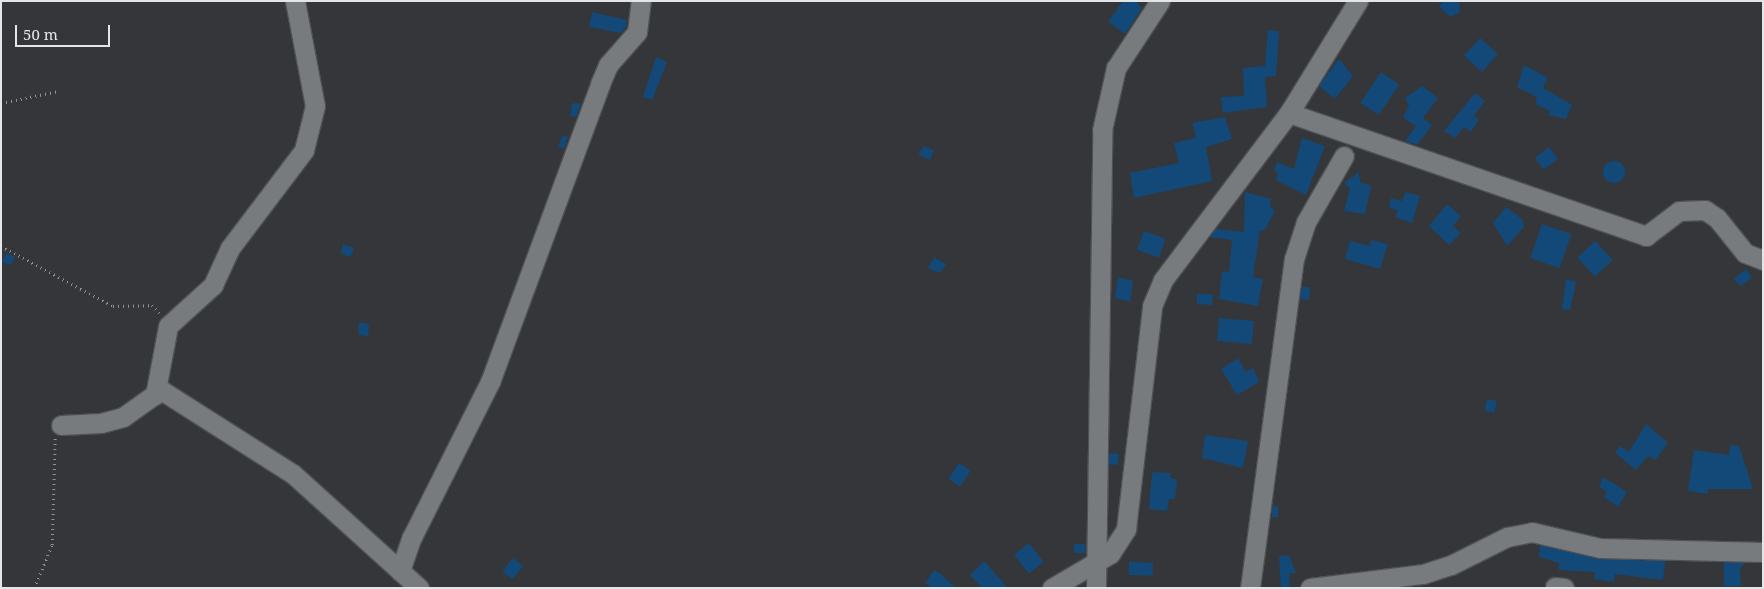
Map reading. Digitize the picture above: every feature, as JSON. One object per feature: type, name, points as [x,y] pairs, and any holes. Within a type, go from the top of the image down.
[{"type":"street","points":[[154,396],[170,322],[213,285],[230,248],[304,150],[315,106],[295,1]]},
{"type":"street","points":[[400,571],[412,537],[490,382],[608,64],[637,32],[641,1]]},
{"type":"street","points":[[1096,588],[1104,111],[1116,68],[1160,1]]},
{"type":"street","points":[[1052,588],[1110,554],[1126,529],[1152,306],[1163,280],[1288,113],[1358,1]]},
{"type":"street","points":[[1288,113],[1646,236],[1679,211],[1705,210],[1717,218],[1745,253],[1763,260]]},
{"type":"street","points":[[1250,588],[1294,259],[1306,222],[1344,156]]},
{"type":"street","points":[[60,425],[102,423],[123,417],[161,390],[293,474],[419,588]]},
{"type":"street","points":[[1310,588],[1423,574],[1451,565],[1507,537],[1532,532],[1600,548],[1763,552]]},
{"type":"street","points":[[1555,587],[1564,588]]},
{"type":"path","points":[[1,103],[58,91]]},
{"type":"path","points":[[1,246],[105,302],[152,305],[170,322]]},
{"type":"path","points":[[34,588],[52,545],[53,444],[60,425]]},
{"type":"building","points":[[1123,1],[1135,1],[1142,8],[1125,34],[1108,22]]},
{"type":"building","points":[[1443,1],[1459,1],[1460,12],[1450,17],[1439,7]]},
{"type":"building","points":[[592,12],[627,20],[626,27],[621,33],[589,27]]},
{"type":"building","points":[[1268,30],[1279,31],[1276,76],[1265,77],[1267,107],[1223,113],[1221,97],[1244,96],[1243,68],[1265,66]]},
{"type":"building","points":[[1480,38],[1498,54],[1482,72],[1464,56]]},
{"type":"building","points":[[656,57],[667,62],[652,100],[643,97]]},
{"type":"building","points":[[1339,59],[1353,76],[1335,99],[1319,86]]},
{"type":"building","points":[[1524,65],[1548,78],[1543,88],[1572,105],[1566,119],[1548,115],[1550,111],[1535,104],[1537,97],[1517,87]]},
{"type":"building","points":[[1381,72],[1399,84],[1379,115],[1360,103]]},
{"type":"building","points":[[1422,86],[1438,98],[1423,118],[1432,125],[1417,145],[1405,141],[1416,126],[1403,118],[1409,105],[1405,98]]},
{"type":"building","points":[[1475,93],[1485,101],[1474,116],[1479,119],[1471,132],[1464,127],[1455,138],[1444,131]]},
{"type":"building","points":[[572,103],[581,104],[576,117],[570,116]]},
{"type":"building","points":[[1225,117],[1232,139],[1206,147],[1212,181],[1134,198],[1130,173],[1179,163],[1174,143],[1196,138],[1192,123]]},
{"type":"building","points":[[563,135],[568,137],[564,149],[558,146]]},
{"type":"building","points":[[1302,138],[1325,146],[1306,195],[1276,180],[1278,173],[1274,170],[1277,162],[1294,169]]},
{"type":"building","points":[[924,146],[934,150],[930,160],[918,155]]},
{"type":"building","points":[[1549,147],[1558,159],[1544,170],[1535,158]]},
{"type":"building","points":[[1614,161],[1622,164],[1625,172],[1622,180],[1614,183],[1606,180],[1603,172],[1606,164]]},
{"type":"building","points":[[1359,172],[1360,182],[1371,186],[1365,214],[1344,211],[1350,189],[1344,183]]},
{"type":"building","points":[[1245,192],[1271,199],[1270,206],[1275,211],[1264,231],[1260,230],[1253,277],[1263,279],[1258,306],[1219,299],[1222,271],[1229,272],[1232,240],[1210,237],[1216,229],[1244,232]]},
{"type":"building","points":[[1406,192],[1420,196],[1412,223],[1395,217],[1398,211],[1389,207],[1391,198],[1402,201]]},
{"type":"building","points":[[1447,204],[1461,216],[1453,226],[1461,233],[1449,245],[1429,226]]},
{"type":"building","points":[[1506,207],[1522,219],[1524,227],[1507,246],[1493,223]]},
{"type":"building","points":[[1542,224],[1571,234],[1560,268],[1530,258]]},
{"type":"building","points":[[1144,231],[1166,239],[1159,258],[1137,250]]},
{"type":"building","points":[[1371,240],[1388,244],[1380,269],[1345,259],[1350,241],[1370,246]]},
{"type":"building","points":[[1595,241],[1613,260],[1595,276],[1577,257]]},
{"type":"building","points":[[343,244],[354,248],[351,257],[341,254]]},
{"type":"building","points":[[7,253],[15,257],[11,265],[2,262]]},
{"type":"building","points":[[934,257],[946,264],[940,273],[928,268]]},
{"type":"building","points":[[1746,269],[1752,278],[1741,286],[1734,279]]},
{"type":"building","points":[[1118,277],[1133,281],[1130,302],[1115,298]]},
{"type":"building","points":[[1566,279],[1576,282],[1570,310],[1562,309]]},
{"type":"building","points":[[1302,287],[1310,287],[1309,300],[1300,299]]},
{"type":"building","points":[[1197,294],[1213,294],[1212,305],[1197,304]]},
{"type":"building","points":[[1219,318],[1254,321],[1252,344],[1217,341]]},
{"type":"building","points":[[359,322],[369,324],[368,337],[358,334]]},
{"type":"building","points":[[1238,358],[1246,372],[1253,368],[1259,382],[1237,395],[1221,369]]},
{"type":"building","points":[[1487,399],[1497,401],[1495,413],[1485,411]]},
{"type":"building","points":[[1646,424],[1668,443],[1655,460],[1648,456],[1636,470],[1615,453],[1620,446],[1629,452]]},
{"type":"building","points":[[1205,435],[1248,441],[1243,468],[1202,458]]},
{"type":"building","points":[[1730,445],[1739,446],[1753,489],[1708,489],[1708,494],[1688,491],[1694,450],[1729,455]]},
{"type":"building","points":[[1109,453],[1119,454],[1118,465],[1108,464]]},
{"type":"building","points":[[959,463],[971,471],[960,487],[948,479]]},
{"type":"building","points":[[1152,472],[1171,473],[1170,478],[1177,480],[1175,499],[1169,499],[1167,511],[1149,509]]},
{"type":"building","points":[[1603,477],[1627,492],[1618,507],[1604,497],[1607,492],[1599,487]]},
{"type":"building","points":[[1272,506],[1278,506],[1278,517],[1272,517]]},
{"type":"building","points":[[1029,543],[1044,562],[1029,574],[1014,555]]},
{"type":"building","points":[[1074,544],[1085,544],[1085,553],[1074,553]]},
{"type":"building","points":[[1540,545],[1600,559],[1665,561],[1663,580],[1615,574],[1614,582],[1594,579],[1595,572],[1559,570],[1559,563],[1539,557]]},
{"type":"building","points":[[1289,555],[1296,573],[1289,573],[1290,588],[1281,588],[1279,556]]},
{"type":"building","points":[[513,558],[523,566],[512,579],[502,571]]},
{"type":"building","points":[[984,561],[1008,588],[982,588],[970,575]]},
{"type":"building","points":[[1129,562],[1153,563],[1153,576],[1129,575]]},
{"type":"building","points":[[1724,562],[1745,563],[1740,568],[1741,586],[1724,586]]},
{"type":"building","points":[[934,570],[956,588],[932,588],[925,583]]}]
